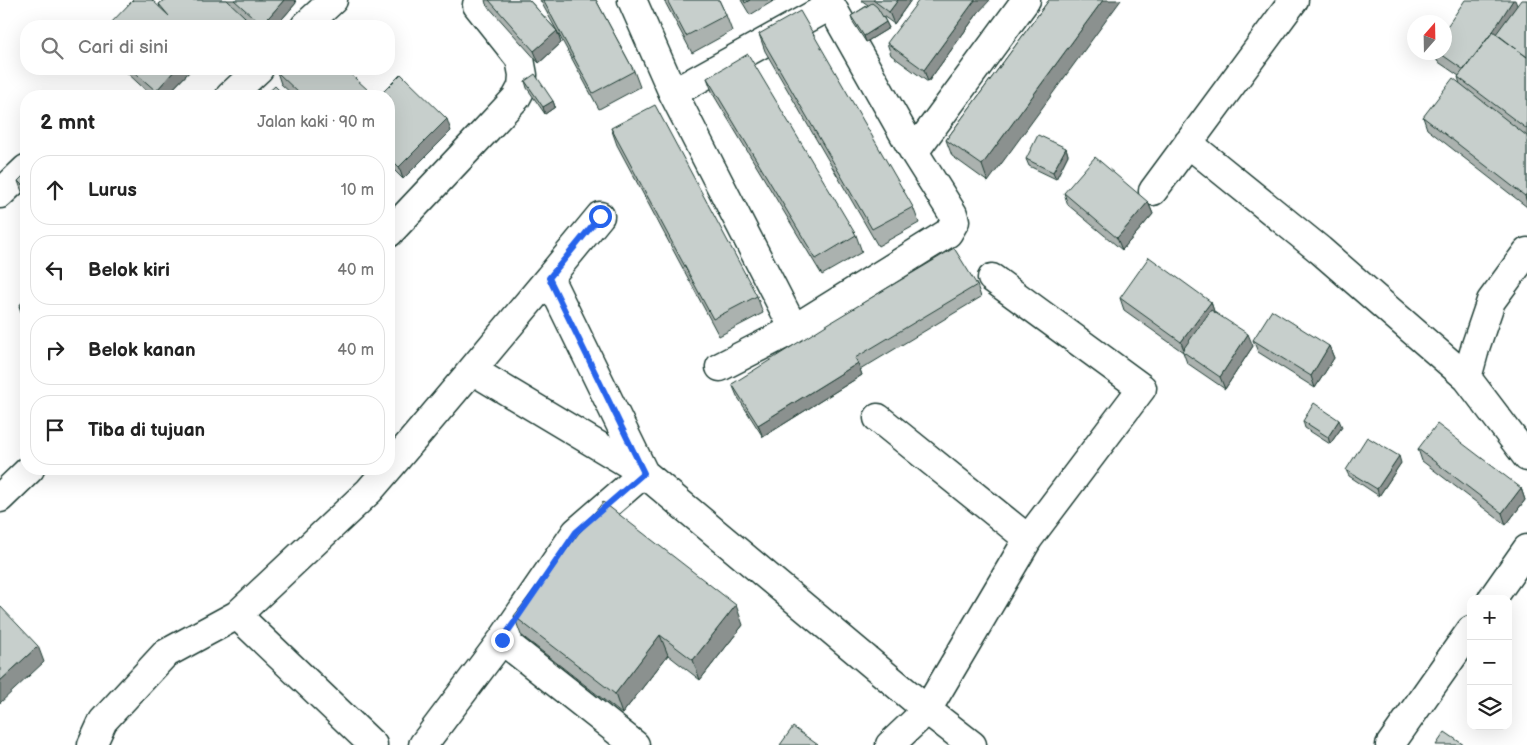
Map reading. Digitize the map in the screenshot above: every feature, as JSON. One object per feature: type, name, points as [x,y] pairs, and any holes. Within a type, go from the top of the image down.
[{"type":"street","points":[[311,20],[333,0]]},
{"type":"street","points":[[632,0],[673,93],[794,329]]},
{"type":"street","points":[[914,152],[1026,0]]},
{"type":"street","points":[[1153,191],[1294,0]]},
{"type":"street","points":[[673,93],[829,3],[914,152],[953,214],[955,221],[948,233],[794,329],[720,367]]},
{"type":"street","points":[[395,227],[516,98],[522,87],[523,75],[520,59],[477,5]]},
{"type":"street","points":[[236,90],[253,75]]},
{"type":"street","points":[[1188,143],[1320,250],[1466,378],[1527,457]]},
{"type":"street","points":[[0,194],[20,175]]},
{"type":"street","points":[[395,460],[600,216]]},
{"type":"street","points":[[1466,378],[1492,302],[1527,252]]},
{"type":"street","points":[[549,278],[644,473]]},
{"type":"street","points":[[890,745],[927,710],[1028,539],[1142,388],[992,278]]},
{"type":"street","points":[[472,370],[644,473],[927,710],[972,745]]},
{"type":"street","points":[[878,418],[1028,539]]},
{"type":"street","points":[[423,745],[502,640],[576,532],[644,473]]},
{"type":"street","points":[[0,498],[24,475]]},
{"type":"street","points":[[92,745],[103,721],[165,654],[237,615],[369,491],[382,475]]},
{"type":"street","points":[[1495,595],[1527,549]]},
{"type":"street","points":[[237,615],[373,745]]},
{"type":"street","points":[[1390,745],[1467,636]]},
{"type":"street","points":[[502,640],[636,745]]},
{"type":"building","points":[[133,0],[152,0],[169,16],[159,4],[164,0],[227,0],[245,17],[242,20],[114,20]]},
{"type":"building","points":[[234,0],[284,0],[266,20],[256,20]]},
{"type":"building","points":[[489,0],[529,0],[557,31],[534,51]]},
{"type":"building","points":[[543,0],[596,0],[634,71],[593,93]]},
{"type":"building","points":[[667,0],[719,0],[726,15],[686,36]]},
{"type":"building","points":[[873,0],[898,0],[889,12]]},
{"type":"building","points":[[919,0],[975,0],[924,70],[887,43]]},
{"type":"building","points":[[1049,0],[1103,0],[982,165],[946,140]]},
{"type":"building","points":[[1465,0],[1513,0],[1492,33],[1464,70],[1450,60],[1452,60],[1452,19]]},
{"type":"building","points":[[1521,0],[1527,0],[1527,57],[1496,34]]},
{"type":"building","points":[[872,3],[877,7],[886,22],[864,36],[851,16]]},
{"type":"building","points":[[800,11],[913,207],[872,229],[759,34]]},
{"type":"building","points":[[1493,31],[1527,57],[1527,129],[1458,77]]},
{"type":"building","points":[[748,54],[856,235],[816,259],[707,78]]},
{"type":"building","points":[[401,74],[447,119],[399,167],[395,163],[395,90],[385,90]]},
{"type":"building","points":[[535,74],[553,101],[543,107],[525,81]]},
{"type":"building","points":[[138,75],[171,75],[155,90]]},
{"type":"building","points":[[280,75],[352,75],[368,90],[296,90]]},
{"type":"building","points":[[1453,78],[1527,136],[1527,193],[1525,196],[1423,117]]},
{"type":"building","points":[[275,86],[279,90],[271,90]]},
{"type":"building","points":[[655,105],[757,296],[713,319],[611,128]]},
{"type":"building","points":[[1038,135],[1066,148],[1053,172],[1026,159]]},
{"type":"building","points":[[1095,157],[1148,202],[1117,238],[1064,193]]},
{"type":"building","points":[[954,248],[977,285],[855,358],[858,363],[758,425],[732,384]]},
{"type":"building","points":[[1149,257],[1211,302],[1181,342],[1120,298]]},
{"type":"building","points":[[1211,310],[1248,334],[1220,377],[1182,351]]},
{"type":"building","points":[[1272,310],[1329,346],[1311,376],[1253,340]]},
{"type":"building","points":[[1314,403],[1339,420],[1328,437],[1303,421]]},
{"type":"building","points":[[1437,424],[1521,488],[1502,513],[1418,449]]},
{"type":"building","points":[[1367,437],[1399,456],[1377,489],[1346,470]]},
{"type":"building","points":[[603,502],[736,605],[693,660],[660,635],[615,694],[514,616]]},
{"type":"building","points":[[0,606],[38,646],[0,681]]},
{"type":"building","points":[[793,727],[818,745],[780,745]]},
{"type":"building","points":[[1445,732],[1464,745],[1436,745]]},
{"type":"route","points":[[502,640],[576,532],[644,473],[549,278],[600,216]]}]
